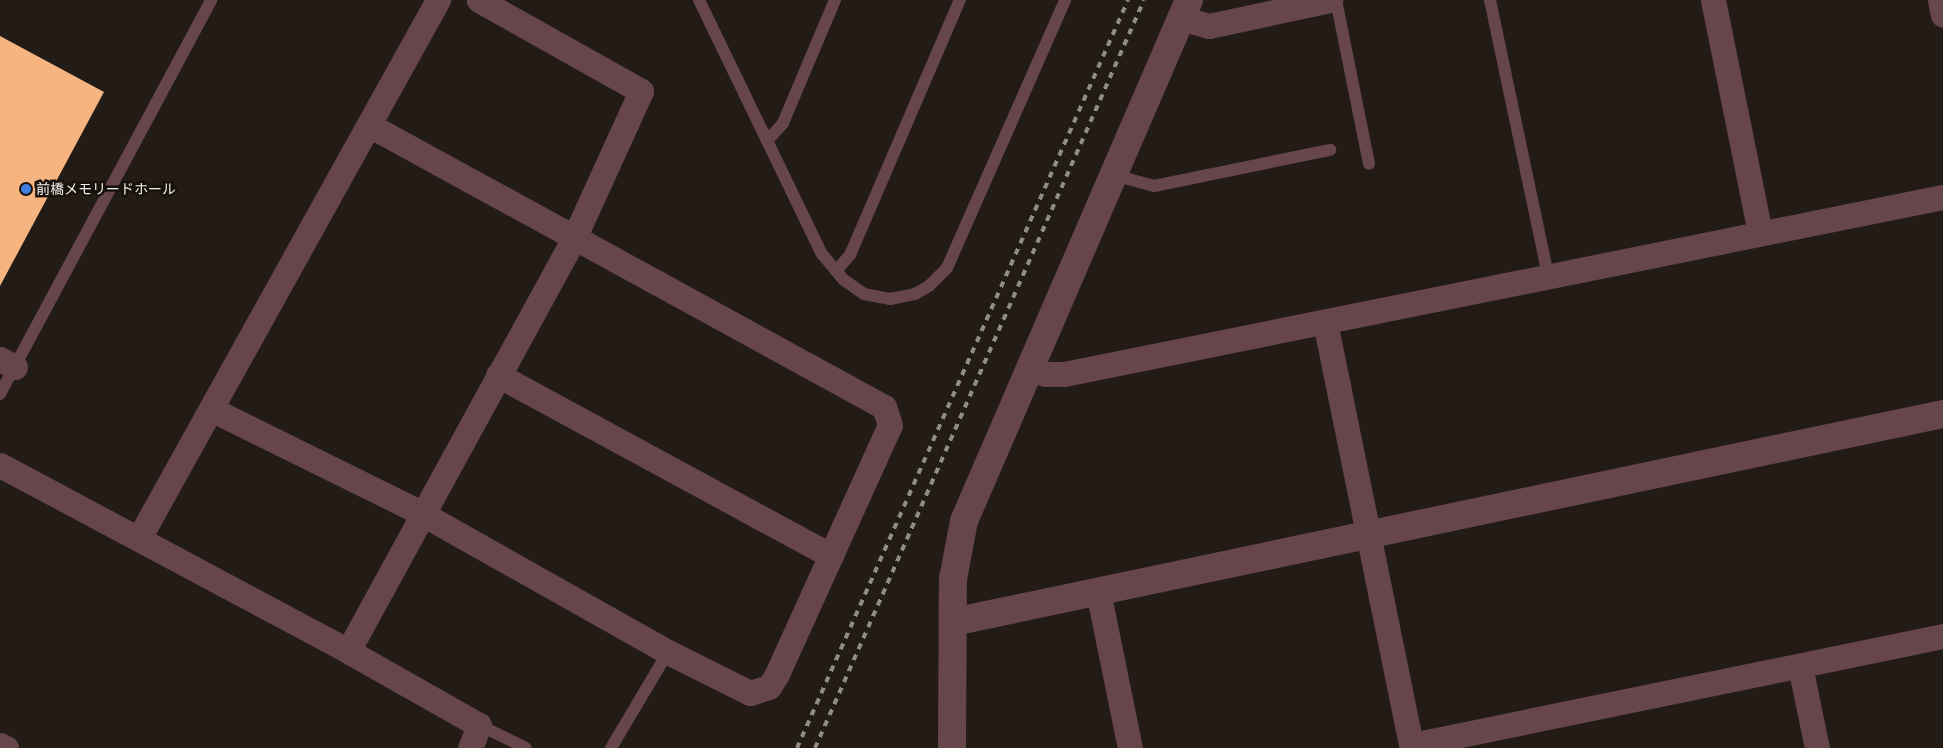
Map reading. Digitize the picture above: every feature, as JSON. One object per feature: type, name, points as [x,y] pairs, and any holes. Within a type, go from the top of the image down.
[{"type":"street","points":[[139,538],[438,0]]},
{"type":"street","points":[[348,651],[421,513],[575,236],[641,91],[479,0]]},
{"type":"street","points":[[952,748],[955,557],[964,521],[1185,9],[1209,26],[1330,0]]},
{"type":"street","points":[[1713,0],[1760,233]]},
{"type":"street","points":[[1940,0],[1943,15]]},
{"type":"street","points":[[211,409],[421,513],[668,652],[750,693],[769,687],[890,425],[889,414],[884,407],[575,236],[369,126]]},
{"type":"street","points":[[1030,368],[1045,374],[1064,374],[1943,197]]},
{"type":"street","points":[[1325,322],[1412,747],[1943,636]]},
{"type":"street","points":[[498,375],[831,556]]},
{"type":"street","points":[[953,622],[1943,414]]},
{"type":"street","points":[[0,465],[348,651],[480,725],[470,748]]},
{"type":"street","points":[[1098,591],[1130,748]]},
{"type":"street","points":[[1800,666],[1816,748]]},
{"type":"street","points":[[0,745],[6,748]]},
{"type":"lane","points":[[0,394],[8,363],[211,0]]},
{"type":"lane","points":[[698,0],[822,254],[836,271],[864,294],[878,298],[915,294],[939,278],[949,263],[1065,0]]},
{"type":"lane","points":[[767,142],[783,123],[835,0]]},
{"type":"lane","points":[[836,271],[850,255],[960,0]]},
{"type":"lane","points":[[1336,0],[1369,164]]},
{"type":"lane","points":[[1490,0],[1548,276]]},
{"type":"lane","points":[[1114,174],[1154,186],[1330,150]]},
{"type":"lane","points":[[611,748],[668,652]]},
{"type":"lane","points":[[480,725],[526,748]]},
{"type":"building","name":"前橋メモリードホール","points":[[0,36],[104,92],[0,286]]},
{"type":"railway","points":[[797,748],[1128,0]]},
{"type":"railway","points":[[815,748],[1144,0]]},
{"type":"place","name":"前橋メモリードホール","points":[[26,189]]}]
